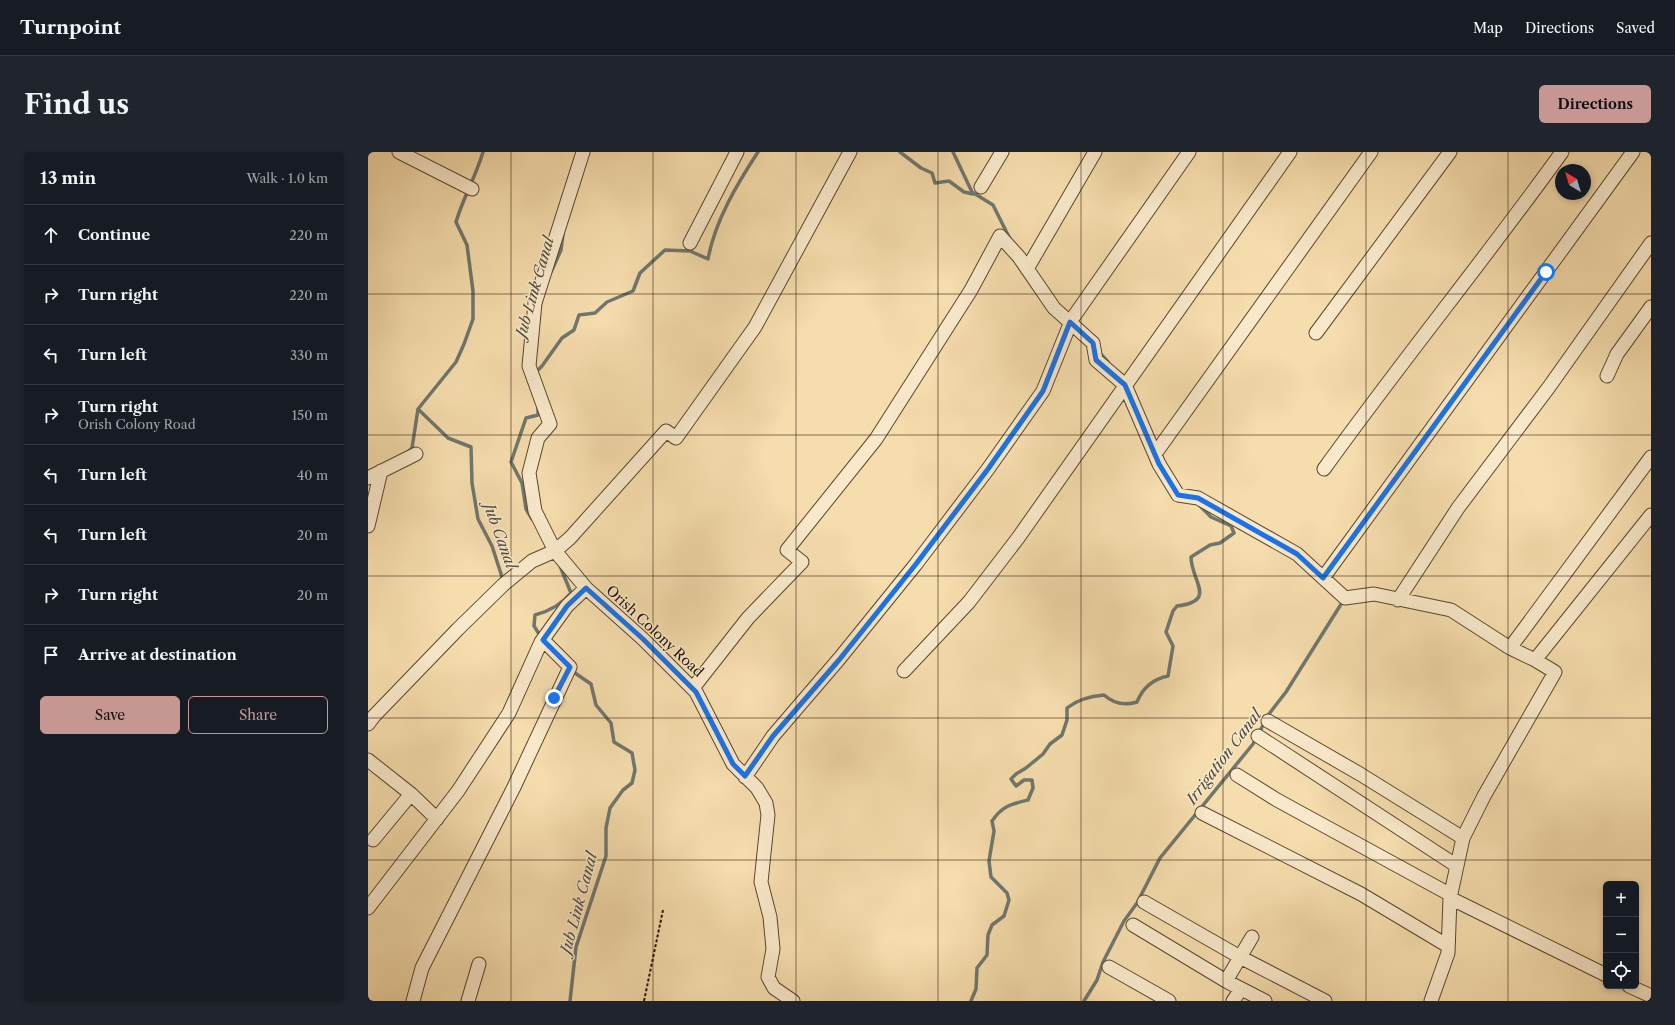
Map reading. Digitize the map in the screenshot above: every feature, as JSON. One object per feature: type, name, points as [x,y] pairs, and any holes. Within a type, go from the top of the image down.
[{"type":"street","points":[[399,152],[472,189]]},
{"type":"street","name":"Orish Colony Road","points":[[583,152],[535,303],[529,366],[550,424],[538,438],[529,472],[535,511],[555,551],[586,588],[643,639],[693,688],[733,764],[757,788],[766,803],[768,815],[761,882],[770,917],[773,949],[768,977],[774,988],[793,1001]]},
{"type":"street","points":[[690,243],[737,152]]},
{"type":"street","points":[[368,724],[442,645],[503,585],[532,561],[555,551],[570,538],[666,431],[676,438],[755,327],[850,152]]},
{"type":"street","points":[[981,187],[1002,152]]},
{"type":"street","points":[[1027,269],[1095,152]]},
{"type":"street","points":[[745,776],[773,736],[839,660],[916,564],[992,463],[1043,391],[1070,322],[1189,152]]},
{"type":"street","points":[[904,671],[969,602],[1018,538],[1290,152]]},
{"type":"street","points":[[1155,454],[1371,152]]},
{"type":"street","points":[[1316,333],[1450,152]]},
{"type":"street","points":[[1324,469],[1378,393],[1454,297],[1562,152]]},
{"type":"street","points":[[1323,578],[1633,152]]},
{"type":"street","points":[[693,688],[748,618],[802,562],[787,550],[876,439],[971,290],[1000,236],[1027,269],[1054,308],[1093,343],[1096,360],[1125,385],[1155,454],[1178,495],[1198,498],[1297,554],[1345,598],[1374,594],[1451,610],[1510,648],[1555,672],[1484,796],[1463,838],[1450,896],[1448,953],[1431,1001]]},
{"type":"street","points":[[1398,600],[1458,508],[1549,387],[1651,243]]},
{"type":"street","points":[[1607,376],[1617,354],[1651,307]]},
{"type":"street","points":[[368,478],[416,454]]},
{"type":"street","points":[[1510,648],[1651,457]]},
{"type":"street","points":[[368,526],[381,471]]},
{"type":"street","points":[[1535,660],[1651,514]]},
{"type":"street","points":[[368,908],[458,791],[509,713],[543,640],[567,606],[586,588]]},
{"type":"street","points":[[414,1001],[422,968],[514,787],[570,667],[543,640]]},
{"type":"street","points":[[1268,721],[1360,774],[1463,838]]},
{"type":"street","points":[[1258,736],[1457,866]]},
{"type":"street","points":[[369,762],[411,794],[437,818]]},
{"type":"street","points":[[1236,775],[1291,808],[1450,896],[1603,973]]},
{"type":"street","points":[[373,840],[411,794]]},
{"type":"street","points":[[1202,813],[1361,894],[1448,946]]},
{"type":"street","points":[[1144,902],[1240,957],[1325,1001]]},
{"type":"street","points":[[1133,925],[1241,989],[1233,1001]]},
{"type":"street","points":[[1226,981],[1252,937]]},
{"type":"street","points":[[468,1001],[480,964]]},
{"type":"street","points":[[1109,967],[1169,1001]]},
{"type":"street","points":[[1226,981],[1265,1001]]},
{"type":"street","points":[[1636,989],[1651,996]]},
{"type":"path","points":[[644,1001],[663,910]]},
{"type":"waterway","name":"Irrigation Canal","points":[[408,452],[412,448],[418,409],[456,362],[473,319],[473,291],[467,245],[456,222],[483,152]]},
{"type":"waterway","name":"Jub Link Canal","points":[[535,373],[542,366],[562,338],[574,330],[579,315],[595,313],[607,302],[633,291],[640,273],[665,250],[690,251],[708,259],[711,245],[721,217],[742,177],[758,152]]},
{"type":"waterway","name":"Jub Link Canal","points":[[900,152],[921,168],[932,173],[935,183],[949,181],[964,192],[973,194]]},
{"type":"waterway","name":"Irrigation Canal","points":[[953,152],[972,192],[993,205],[1009,237]]},
{"type":"waterway","name":"Jub Link Canal","points":[[551,272],[561,250],[563,234]]},
{"type":"waterway","name":"Irrigation Canal","points":[[1099,352],[1108,362]]},
{"type":"waterway","name":"Jub Link Canal","points":[[532,519],[526,509],[522,483],[511,462],[526,418],[538,415],[538,406]]},
{"type":"waterway","name":"Jub Canal","points":[[418,409],[448,438],[471,447],[472,483],[478,519],[492,546],[503,580]]},
{"type":"waterway","name":"Irrigation Canal","points":[[971,1001],[976,989],[977,968],[987,955],[988,935],[992,925],[1004,916],[1009,900],[1007,893],[991,877],[989,861],[994,831],[992,821],[999,812],[1007,806],[1028,800],[1033,788],[1032,780],[1024,780],[1016,786],[1011,779],[1043,754],[1050,744],[1062,735],[1067,720],[1067,708],[1071,705],[1084,699],[1104,695],[1115,702],[1123,704],[1137,702],[1142,692],[1149,684],[1168,676],[1173,646],[1166,632],[1173,611],[1177,606],[1196,600],[1199,595],[1199,589],[1192,566],[1191,557],[1210,545],[1220,543],[1234,533],[1231,526],[1211,517],[1200,506]]},
{"type":"waterway","name":"Jub Link Canal","points":[[541,637],[534,626],[535,615],[546,612],[555,607],[571,593],[560,566]]},
{"type":"waterway","name":"Irrigation Canal","points":[[1084,1001],[1097,980],[1103,962],[1124,921],[1137,903],[1160,858],[1253,744],[1269,714],[1286,692],[1343,601]]},
{"type":"waterway","name":"Jub Link Canal","points":[[570,1001],[576,947],[606,856],[606,828],[610,808],[623,790],[632,783],[635,770],[632,753],[614,742],[611,723],[596,705],[591,684],[575,673],[573,667]]},
{"type":"route","points":[[554,698],[570,667],[543,640],[567,606],[586,588],[643,639],[696,692],[733,764],[745,776],[773,736],[839,660],[916,564],[988,469],[1043,391],[1070,322],[1093,343],[1096,360],[1125,385],[1159,464],[1178,495],[1198,498],[1297,554],[1323,578],[1546,272]]}]
